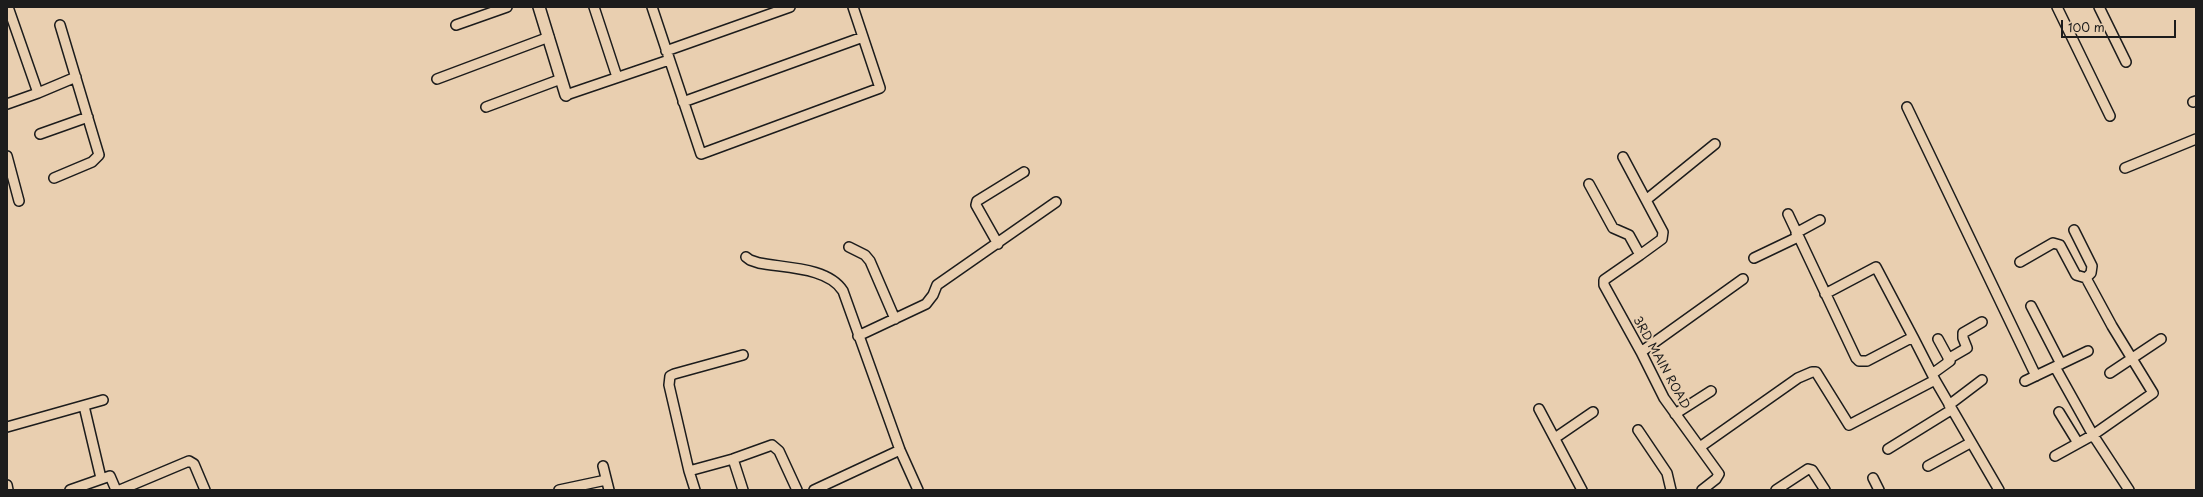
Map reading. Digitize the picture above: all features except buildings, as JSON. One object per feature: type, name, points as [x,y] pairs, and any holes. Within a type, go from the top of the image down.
[{"type":"street","points":[[8,7],[38,92]]},
{"type":"street","points":[[456,25],[507,7]]},
{"type":"street","points":[[540,7],[566,95],[617,78],[790,7]]},
{"type":"street","points":[[594,7],[617,78]]},
{"type":"street","points":[[652,7],[701,154],[880,88],[853,7]]},
{"type":"street","points":[[2057,7],[2110,116]]},
{"type":"street","points":[[2099,7],[2126,62]]},
{"type":"street","points":[[54,178],[97,159],[98,150],[60,25]]},
{"type":"street","points":[[437,80],[549,37]]},
{"type":"street","points":[[683,102],[863,37]]},
{"type":"street","points":[[7,104],[76,77]]},
{"type":"street","points":[[486,107],[561,78]]},
{"type":"street","points":[[1907,107],[2036,376]]},
{"type":"street","points":[[40,134],[88,117]]},
{"type":"street","points":[[2125,168],[2196,139]]},
{"type":"street","points":[[1646,200],[1715,144]]},
{"type":"street","points":[[7,156],[19,202]]},
{"type":"street","points":[[1589,184],[1613,228],[1629,235],[1640,255],[1662,239],[1664,236],[1623,157]]},
{"type":"street","points":[[998,244],[976,205],[977,201],[1024,172]]},
{"type":"street","points":[[858,336],[930,301],[937,285],[998,244],[1056,202]]},
{"type":"street","points":[[1788,214],[1825,294],[1859,361],[1867,361],[1913,337]]},
{"type":"street","points":[[1754,258],[1797,235],[1820,220]]},
{"type":"street","points":[[2074,230],[2092,266],[2091,273],[2086,278]]},
{"type":"street","points":[[2020,262],[2057,242],[2060,244],[2076,275],[2086,278],[2131,358],[2153,393],[2094,435],[2055,456]]},
{"type":"street","points":[[849,247],[865,255],[870,261],[895,319]]},
{"type":"street","name":"3RD MAIN ROAD","points":[[1640,255],[1604,280],[1604,285],[1642,352],[1664,398],[1719,474],[1716,479],[1702,490]]},
{"type":"street","points":[[746,257],[759,263],[830,277],[838,283],[843,291],[900,450],[918,490]]},
{"type":"street","points":[[1825,294],[1876,267],[1933,377],[1970,443],[1999,490]]},
{"type":"street","points":[[1642,352],[1743,280]]},
{"type":"street","points":[[2031,306],[2058,365],[2094,435],[2129,490]]},
{"type":"street","points":[[1948,359],[1967,348],[1963,338],[1963,333],[1982,322]]},
{"type":"street","points":[[1700,448],[1798,378],[1812,372],[1816,372],[1849,425],[1933,377],[1949,363],[1938,339]]},
{"type":"street","points":[[2110,373],[2161,339]]},
{"type":"street","points":[[2025,382],[2088,351]]},
{"type":"street","points":[[695,490],[689,471],[669,385],[670,376],[743,354]]},
{"type":"street","points":[[1888,449],[1950,407],[1982,380]]},
{"type":"street","points":[[1676,414],[1711,391]]},
{"type":"street","points":[[7,427],[104,400]]},
{"type":"street","points":[[84,406],[101,478]]},
{"type":"street","points":[[1539,409],[1582,490]]},
{"type":"street","points":[[1554,438],[1593,412]]},
{"type":"street","points":[[2059,412],[2078,443]]},
{"type":"street","points":[[1638,430],[1667,473],[1671,490]]},
{"type":"street","points":[[1928,466],[1970,443]]},
{"type":"street","points":[[689,471],[733,459],[772,445],[779,451],[797,490]]},
{"type":"street","points":[[814,490],[900,450]]},
{"type":"street","points":[[733,459],[744,490]]},
{"type":"street","points":[[120,490],[189,461],[194,464],[205,490]]},
{"type":"street","points":[[603,466],[608,490]]},
{"type":"street","points":[[1776,490],[1808,469],[1812,470],[1825,490]]},
{"type":"street","points":[[70,490],[107,476],[112,477],[116,490]]},
{"type":"street","points":[[1873,478],[1879,490]]},
{"type":"street","points":[[559,490],[606,480]]},
{"type":"street","points":[[7,485],[8,490]]}]
